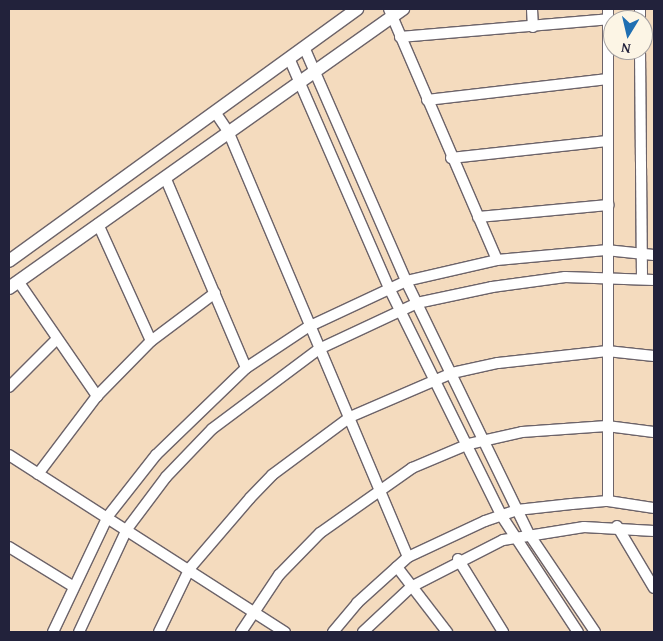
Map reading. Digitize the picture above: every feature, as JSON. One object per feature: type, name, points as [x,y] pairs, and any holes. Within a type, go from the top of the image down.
[{"type":"street","points":[[9,261],[357,9]]},
{"type":"street","points":[[97,396],[14,284],[316,69],[390,13],[403,9]]},
{"type":"street","points":[[532,9],[533,27]]},
{"type":"street","points":[[390,13],[451,158],[497,260]]},
{"type":"street","points":[[400,37],[533,27],[603,15]]},
{"type":"street","points":[[304,48],[316,69],[406,281],[486,438],[517,510],[529,534],[595,632]]},
{"type":"street","points":[[289,58],[389,288],[469,444],[501,515],[514,538],[578,632]]},
{"type":"street","points":[[608,60],[608,205],[606,250],[608,501]]},
{"type":"street","points":[[640,60],[640,252],[642,278]]},
{"type":"street","points":[[427,100],[608,78]]},
{"type":"street","points":[[215,112],[228,131],[308,327],[350,417],[408,557]]},
{"type":"street","points":[[451,158],[607,141]]},
{"type":"street","points":[[165,177],[246,368]]},
{"type":"street","points":[[478,218],[608,205]]},
{"type":"street","points":[[98,224],[151,341]]},
{"type":"street","points":[[53,632],[72,585],[108,516],[162,449],[246,368],[308,327],[406,281],[497,260],[606,250],[640,252],[654,255]]},
{"type":"street","points":[[79,632],[127,529],[193,448],[319,349],[417,303],[527,281],[607,276],[654,280]]},
{"type":"street","points":[[38,474],[97,396],[151,341],[215,292]]},
{"type":"street","points":[[9,388],[56,340]]},
{"type":"street","points":[[159,632],[190,568],[272,475],[350,417],[452,373],[551,354],[607,351],[654,356]]},
{"type":"street","points":[[241,632],[252,610],[320,532],[379,487],[469,444],[486,438],[608,426],[654,432]]},
{"type":"street","points":[[9,455],[190,568],[285,632]]},
{"type":"street","points":[[333,632],[408,557],[446,536],[517,510],[608,501],[654,508]]},
{"type":"street","points":[[617,526],[654,588]]},
{"type":"street","points":[[362,632],[411,586],[458,560],[514,538],[529,534],[617,526],[654,532]]},
{"type":"street","points":[[9,547],[72,585]]},
{"type":"street","points":[[458,560],[502,632]]},
{"type":"street","points":[[397,567],[447,632]]}]
